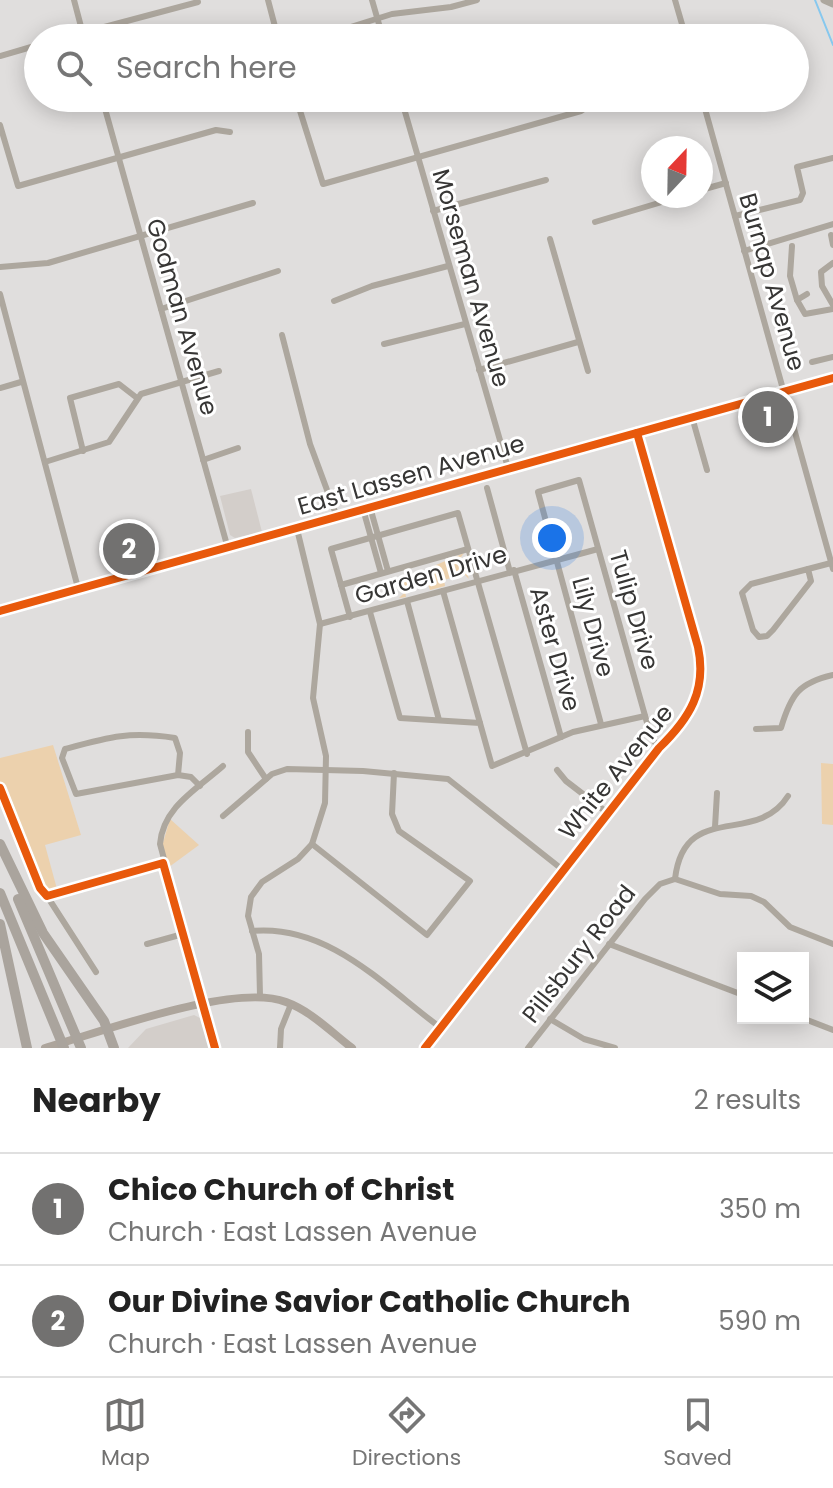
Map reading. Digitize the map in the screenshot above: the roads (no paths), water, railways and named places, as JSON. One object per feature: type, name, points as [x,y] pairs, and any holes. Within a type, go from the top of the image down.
[{"type":"highway","points":[[0,844],[43,933],[109,1030],[114,1048]]},
{"type":"highway","points":[[0,852],[81,1048]]},
{"type":"highway","points":[[0,893],[64,1048]]},
{"type":"highway","points":[[0,924],[27,1048]]},
{"type":"main road","points":[[45,1048],[202,1004],[232,997],[260,996],[291,1004],[352,1048]]},
{"type":"street","points":[[74,0],[80,24]]},
{"type":"street","points":[[268,0],[274,24]]},
{"type":"street","points":[[372,0],[379,24]]},
{"type":"street","points":[[363,24],[428,4],[451,7],[477,0]]},
{"type":"street","points":[[675,0],[682,24]]},
{"type":"street","points":[[824,0],[833,4]]},
{"type":"street","points":[[121,24],[198,2]]},
{"type":"street","points":[[0,56],[24,49]]},
{"type":"street","name":"Godman Avenue","points":[[106,112],[227,545]]},
{"type":"street","points":[[300,112],[323,184],[577,112]]},
{"type":"street","name":"Morseman Avenue","points":[[405,112],[508,468]]},
{"type":"street","name":"Burnap Avenue","points":[[706,112],[832,566]]},
{"type":"street","points":[[0,125],[18,186],[216,130],[230,132]]},
{"type":"street","points":[[735,216],[800,200],[803,193],[797,167],[833,158]]},
{"type":"street","points":[[433,211],[546,180]]},
{"type":"street","points":[[713,187],[726,183]]},
{"type":"street","points":[[0,267],[48,263],[253,203]]},
{"type":"street","points":[[595,222],[642,208]]},
{"type":"street","points":[[744,251],[833,224]]},
{"type":"street","points":[[831,235],[833,245]]},
{"type":"street","points":[[550,239],[588,371]]},
{"type":"street","points":[[792,246],[790,276],[805,314],[833,307],[822,286],[821,272],[833,263]]},
{"type":"street","points":[[334,301],[372,286],[448,266]]},
{"type":"street","points":[[161,309],[278,271]]},
{"type":"street","points":[[0,294],[78,588]]},
{"type":"street","points":[[797,300],[807,294]]},
{"type":"street","points":[[384,344],[465,324]]},
{"type":"street","points":[[282,335],[310,444],[337,517]]},
{"type":"street","points":[[479,370],[578,342]]},
{"type":"street","points":[[812,362],[833,357]]},
{"type":"street","points":[[45,462],[109,442],[137,398],[219,371]]},
{"type":"street","name":"East Lassen Avenue","points":[[0,611],[227,545],[297,529],[833,378]]},
{"type":"street","points":[[0,388],[21,382]]},
{"type":"street","points":[[83,451],[70,398],[119,384],[137,398]]},
{"type":"street","points":[[692,417],[707,470]]},
{"type":"street","name":"White Avenue","points":[[425,1048],[659,748],[684,723],[697,701],[702,666],[637,433]]},
{"type":"street","points":[[203,460],[238,448]]},
{"type":"street","name":"Tulip Drive","points":[[579,480],[651,737],[659,748]]},
{"type":"street","name":"Lily Drive","points":[[579,480],[538,492],[601,724]]},
{"type":"street","name":"Aster Drive","points":[[487,488],[561,737]]},
{"type":"street","points":[[367,508],[384,572]]},
{"type":"street","points":[[350,617],[331,549],[458,513],[527,754]]},
{"type":"street","points":[[260,996],[259,954],[248,906],[257,888],[298,859],[312,844],[323,817],[327,769],[313,698],[320,624],[297,529]]},
{"type":"street","points":[[341,585],[468,549]]},
{"type":"street","name":"Garden Drive","points":[[320,624],[598,549]]},
{"type":"street","points":[[808,569],[811,581],[773,630],[767,636],[759,637],[753,630],[742,593],[751,584],[808,569],[832,566]]},
{"type":"street","points":[[443,591],[492,766],[527,754],[561,737],[601,724],[645,716]]},
{"type":"street","points":[[407,601],[439,720]]},
{"type":"street","points":[[370,612],[400,718],[480,723]]},
{"type":"street","points":[[756,729],[781,728],[788,704],[807,681],[833,675]]},
{"type":"street","points":[[248,732],[248,752],[266,779]]},
{"type":"street","points":[[178,775],[180,753],[175,738],[126,733],[65,749],[62,758],[76,794],[178,775],[191,777],[200,786]]},
{"type":"street","points":[[215,1048],[163,863],[161,829],[169,813],[223,766]]},
{"type":"street","points":[[223,816],[266,779],[287,769],[394,773],[448,779],[563,870]]},
{"type":"street","points":[[557,770],[566,781],[609,814]]},
{"type":"street","points":[[312,844],[427,935],[470,881],[399,831],[392,814],[394,773]]},
{"type":"street","points":[[715,827],[717,793]]},
{"type":"street","points":[[788,796],[769,816],[699,833],[686,846],[675,879],[720,894],[757,898],[790,927],[833,944]]},
{"type":"street","points":[[96,972],[47,896],[163,863]]},
{"type":"street","name":"Pillsbury Road","points":[[528,1048],[653,889],[675,879]]},
{"type":"street","points":[[252,931],[294,932],[339,951],[441,1028]]},
{"type":"street","points":[[147,944],[183,934]]},
{"type":"street","points":[[609,944],[737,993]]},
{"type":"street","points":[[280,1048],[281,1029],[291,1004]]},
{"type":"street","points":[[550,1019],[584,1039],[615,1048]]},
{"type":"street","points":[[809,1021],[833,1030]]},
{"type":"waterway","points":[[815,0],[833,45]]},
{"type":"place","name":"Chico Church of Christ","points":[[768,417]]},
{"type":"place","name":"Our Divine Savior Catholic Church","points":[[129,549]]}]
